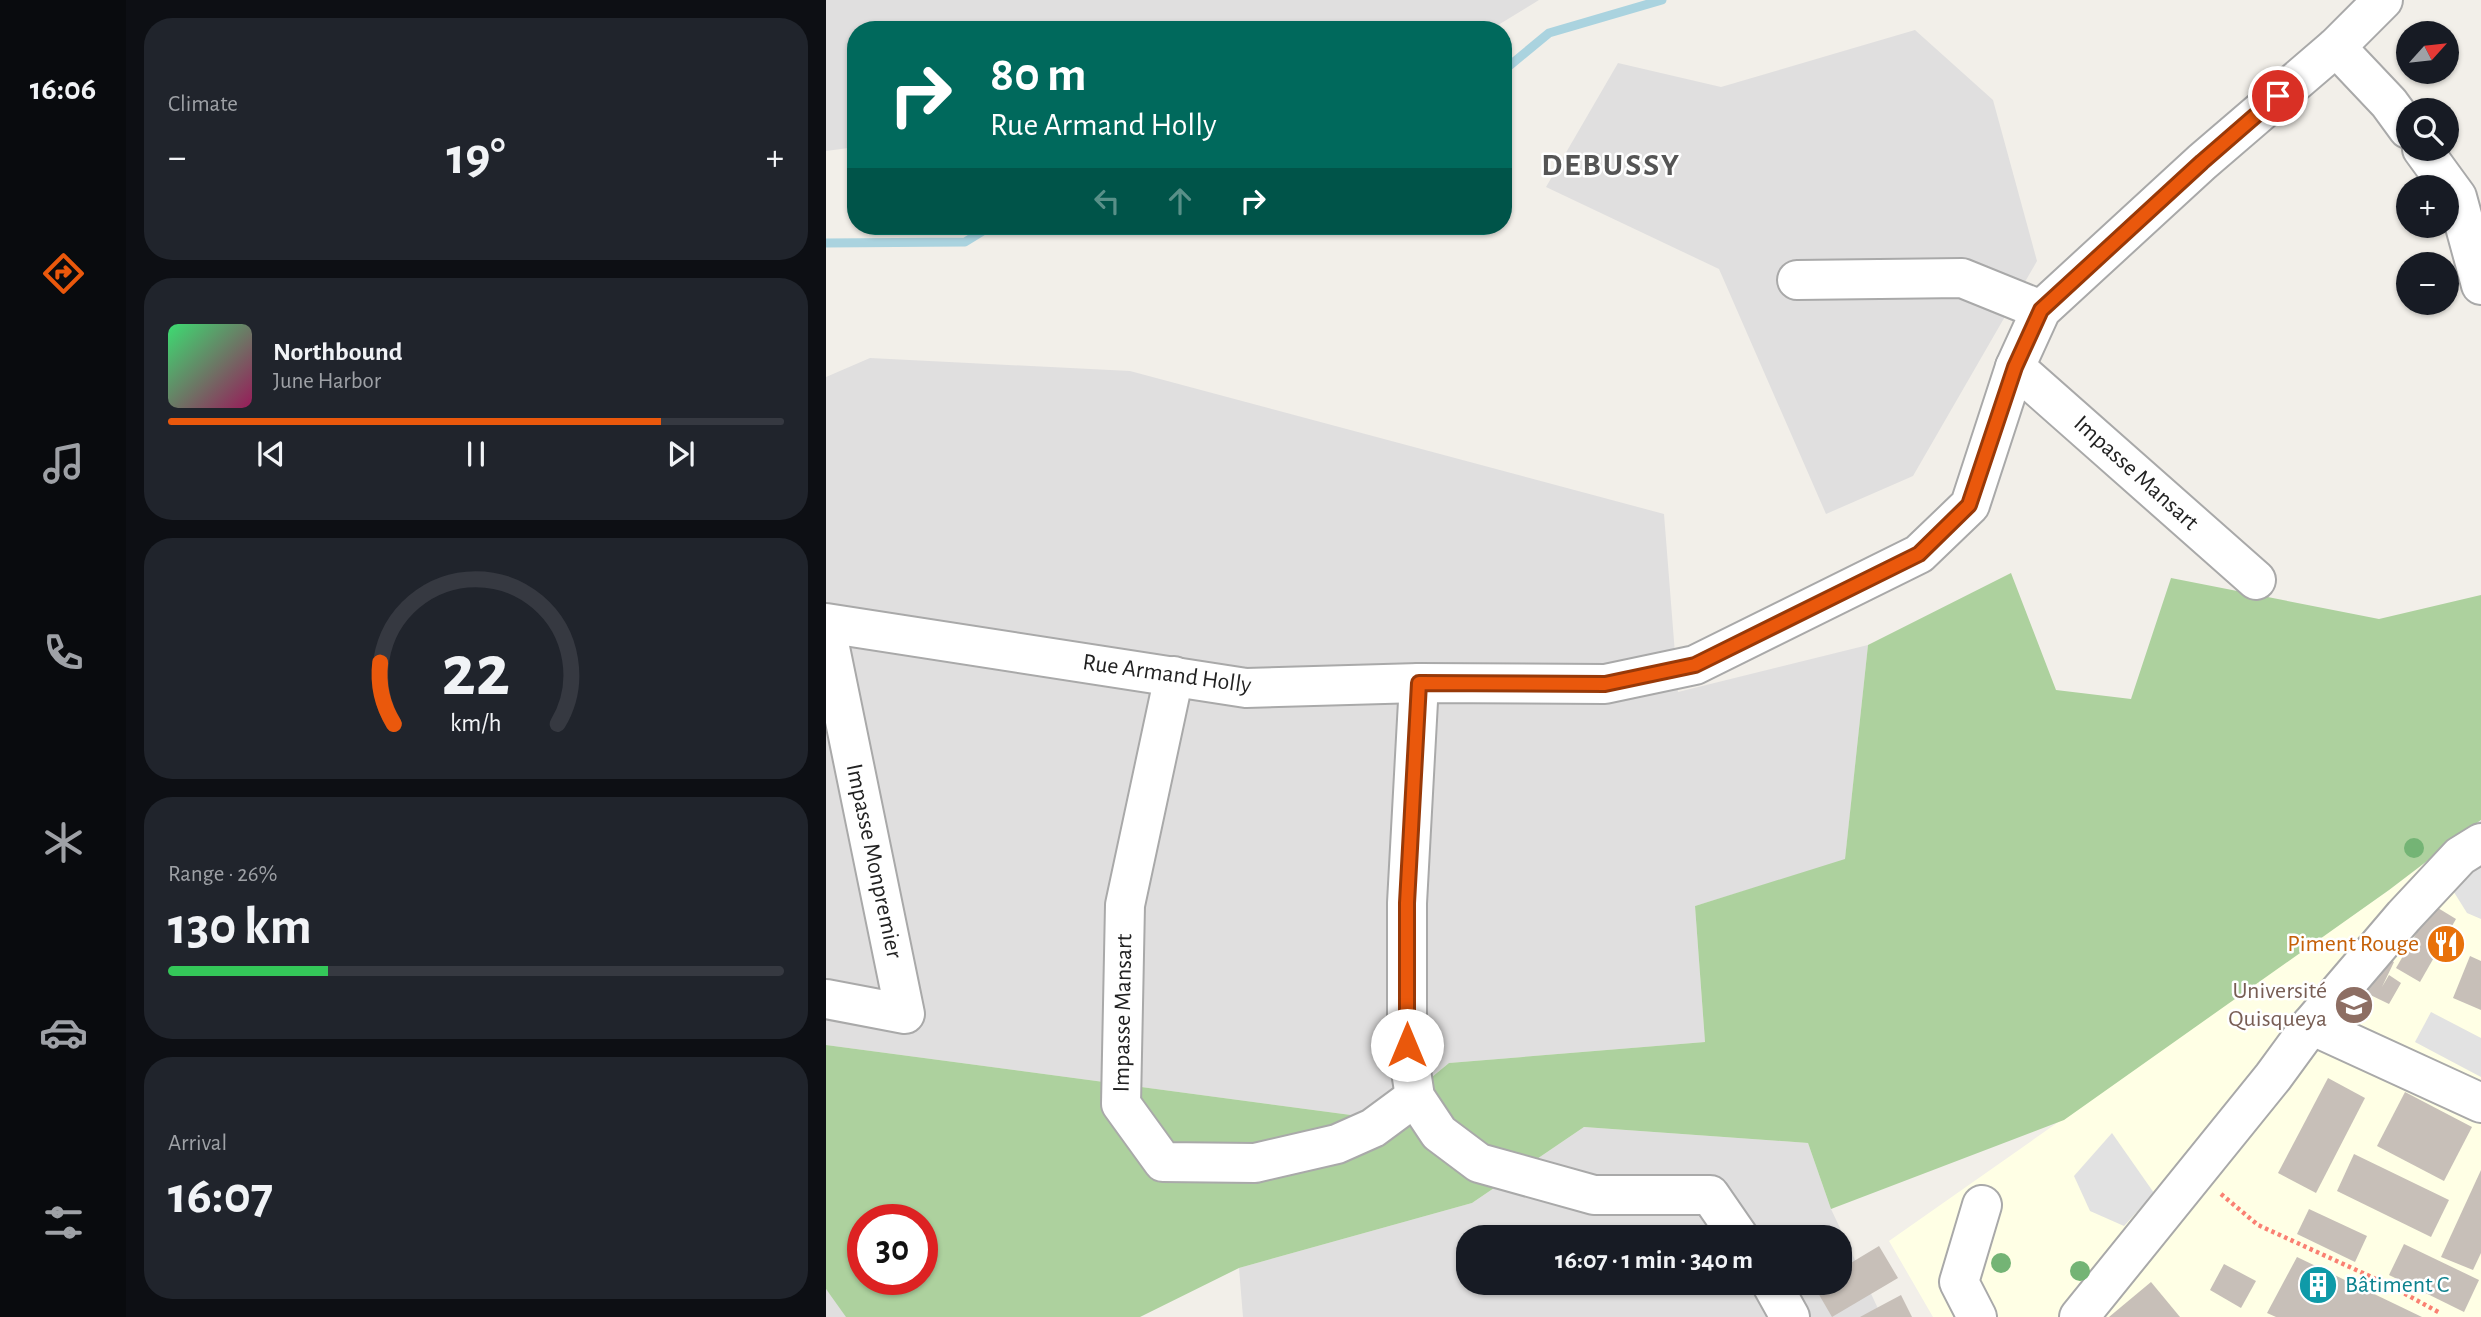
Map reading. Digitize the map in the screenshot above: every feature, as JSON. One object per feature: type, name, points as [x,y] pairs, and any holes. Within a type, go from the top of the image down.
[{"type":"street","name":"Rue Armand Holly","points":[[826,625],[1246,688],[1419,683],[1605,684],[1695,665],[1919,554],[1969,505],[2015,367],[2041,310],[2202,162],[2336,47],[2383,0]]},
{"type":"street","points":[[2336,47],[2396,113]]},
{"type":"street","points":[[2431,161],[2457,197],[2481,285]]},
{"type":"street","points":[[1797,280],[1962,278],[2041,310]]},
{"type":"street","name":"Impasse Mansart","points":[[2015,367],[2256,580]]},
{"type":"street","name":"Impasse Monpremier","points":[[826,625],[905,1014],[826,999]]},
{"type":"street","name":"Impasse Mansart","points":[[1174,676],[1125,905],[1121,1104],[1163,1162],[1255,1163],[1337,1144],[1373,1128],[1415,1097]]},
{"type":"street","points":[[1419,683],[1407,903],[1407,1045],[1415,1097],[1439,1133],[1479,1163],[1594,1195],[1710,1195],[1731,1225]]},
{"type":"street","points":[[2079,1317],[2273,1077],[2311,1025],[2404,916],[2477,851]]},
{"type":"street","points":[[2311,1025],[2481,1103]]},
{"type":"street","points":[[1977,1317],[1959,1282],[1982,1205]]},
{"type":"street","points":[[1778,1295],[1790,1317]]},
{"type":"path","points":[[2195,1174],[2258,1225],[2389,1285],[2440,1313]]},
{"type":"shaded area","points":[[826,0],[1539,0],[1505,21],[847,21],[847,148],[826,151]]},
{"type":"shaded area","points":[[1915,30],[1993,100],[2037,261],[1913,476],[1826,514],[1719,269],[1546,187],[1618,63],[1721,87]]},
{"type":"shaded area","points":[[870,358],[1130,371],[1664,514],[1678,692],[1868,645],[1845,860],[1695,906],[1705,1042],[1449,1063],[1381,1119],[826,1045],[826,377]]},
{"type":"shaded area","name":"Université Quisqueya","points":[[2481,820],[2481,1317],[1933,1317],[1889,1241],[2389,890]]},
{"type":"shaded area","points":[[2481,820],[2481,919],[2467,913],[2432,857]]},
{"type":"shaded area","points":[[2431,1012],[2481,1038],[2481,1077],[2415,1042]]},
{"type":"shaded area","points":[[1584,1127],[1808,1143],[1839,1225],[1456,1225],[1456,1295],[1852,1295],[1852,1253],[1882,1317],[1243,1317],[1239,1268],[1472,1203]]},
{"type":"shaded area","points":[[2112,1133],[2154,1193],[2124,1226],[2090,1211],[2074,1176]]},
{"type":"shaded area","points":[[826,1289],[847,1315],[846,1317],[826,1317]]},
{"type":"green space","points":[[2011,573],[2056,690],[2131,699],[2171,578],[2379,619],[2481,595],[2481,820],[2389,890],[2064,1120],[1831,1209],[1808,1143],[1584,1127],[1472,1203],[1239,1268],[1140,1317],[846,1317],[826,1289],[826,1045],[1381,1119],[1449,1063],[1705,1042],[1695,906],[1845,859],[1868,645]]},
{"type":"building","points":[[2433,905],[2456,919],[2420,982],[2396,968]]},
{"type":"building","points":[[2377,953],[2394,962],[2382,987],[2389,975],[2401,983],[2389,1004],[2358,989]]},
{"type":"building","points":[[2470,956],[2481,961],[2481,1010],[2453,998]]},
{"type":"building","points":[[2328,1078],[2365,1098],[2316,1193],[2278,1173]]},
{"type":"building","points":[[2405,1092],[2472,1127],[2444,1181],[2377,1146]]},
{"type":"building","points":[[2354,1154],[2449,1200],[2431,1237],[2337,1191]]},
{"type":"building","points":[[2481,1170],[2481,1253],[2473,1270],[2441,1257]]},
{"type":"building","points":[[2309,1209],[2367,1236],[2355,1262],[2297,1234]]},
{"type":"building","points":[[2404,1244],[2479,1280],[2464,1312],[2389,1275]]},
{"type":"building","points":[[1879,1246],[1898,1278],[1832,1317],[1819,1295],[1852,1295],[1852,1262]]},
{"type":"building","name":"Bâtiment C","points":[[2297,1257],[2422,1317],[2276,1317],[2267,1313]]},
{"type":"building","points":[[2224,1264],[2256,1281],[2241,1308],[2210,1290]]},
{"type":"building","points":[[2151,1282],[2180,1317],[2109,1317]]},
{"type":"building","points":[[1901,1295],[1912,1317],[1860,1317],[1871,1311]]},
{"type":"waterway","points":[[1512,64],[1549,33],[1662,0]]},
{"type":"waterway","points":[[826,243],[965,242],[976,235]]},
{"type":"place","name":"Piment Rouge","points":[[2446,944]]},
{"type":"place","name":"Université Quisqueya","points":[[2354,1005]]},
{"type":"place","name":"Bâtiment C","points":[[2318,1285]]},
{"type":"district","name":"DEBUSSY","points":[[1611,165]]},
{"type":"route","points":[[1407,1045],[1407,903],[1419,683],[1605,684],[1695,665],[1919,554],[1969,505],[2015,367],[2041,310],[2278,96]]}]
